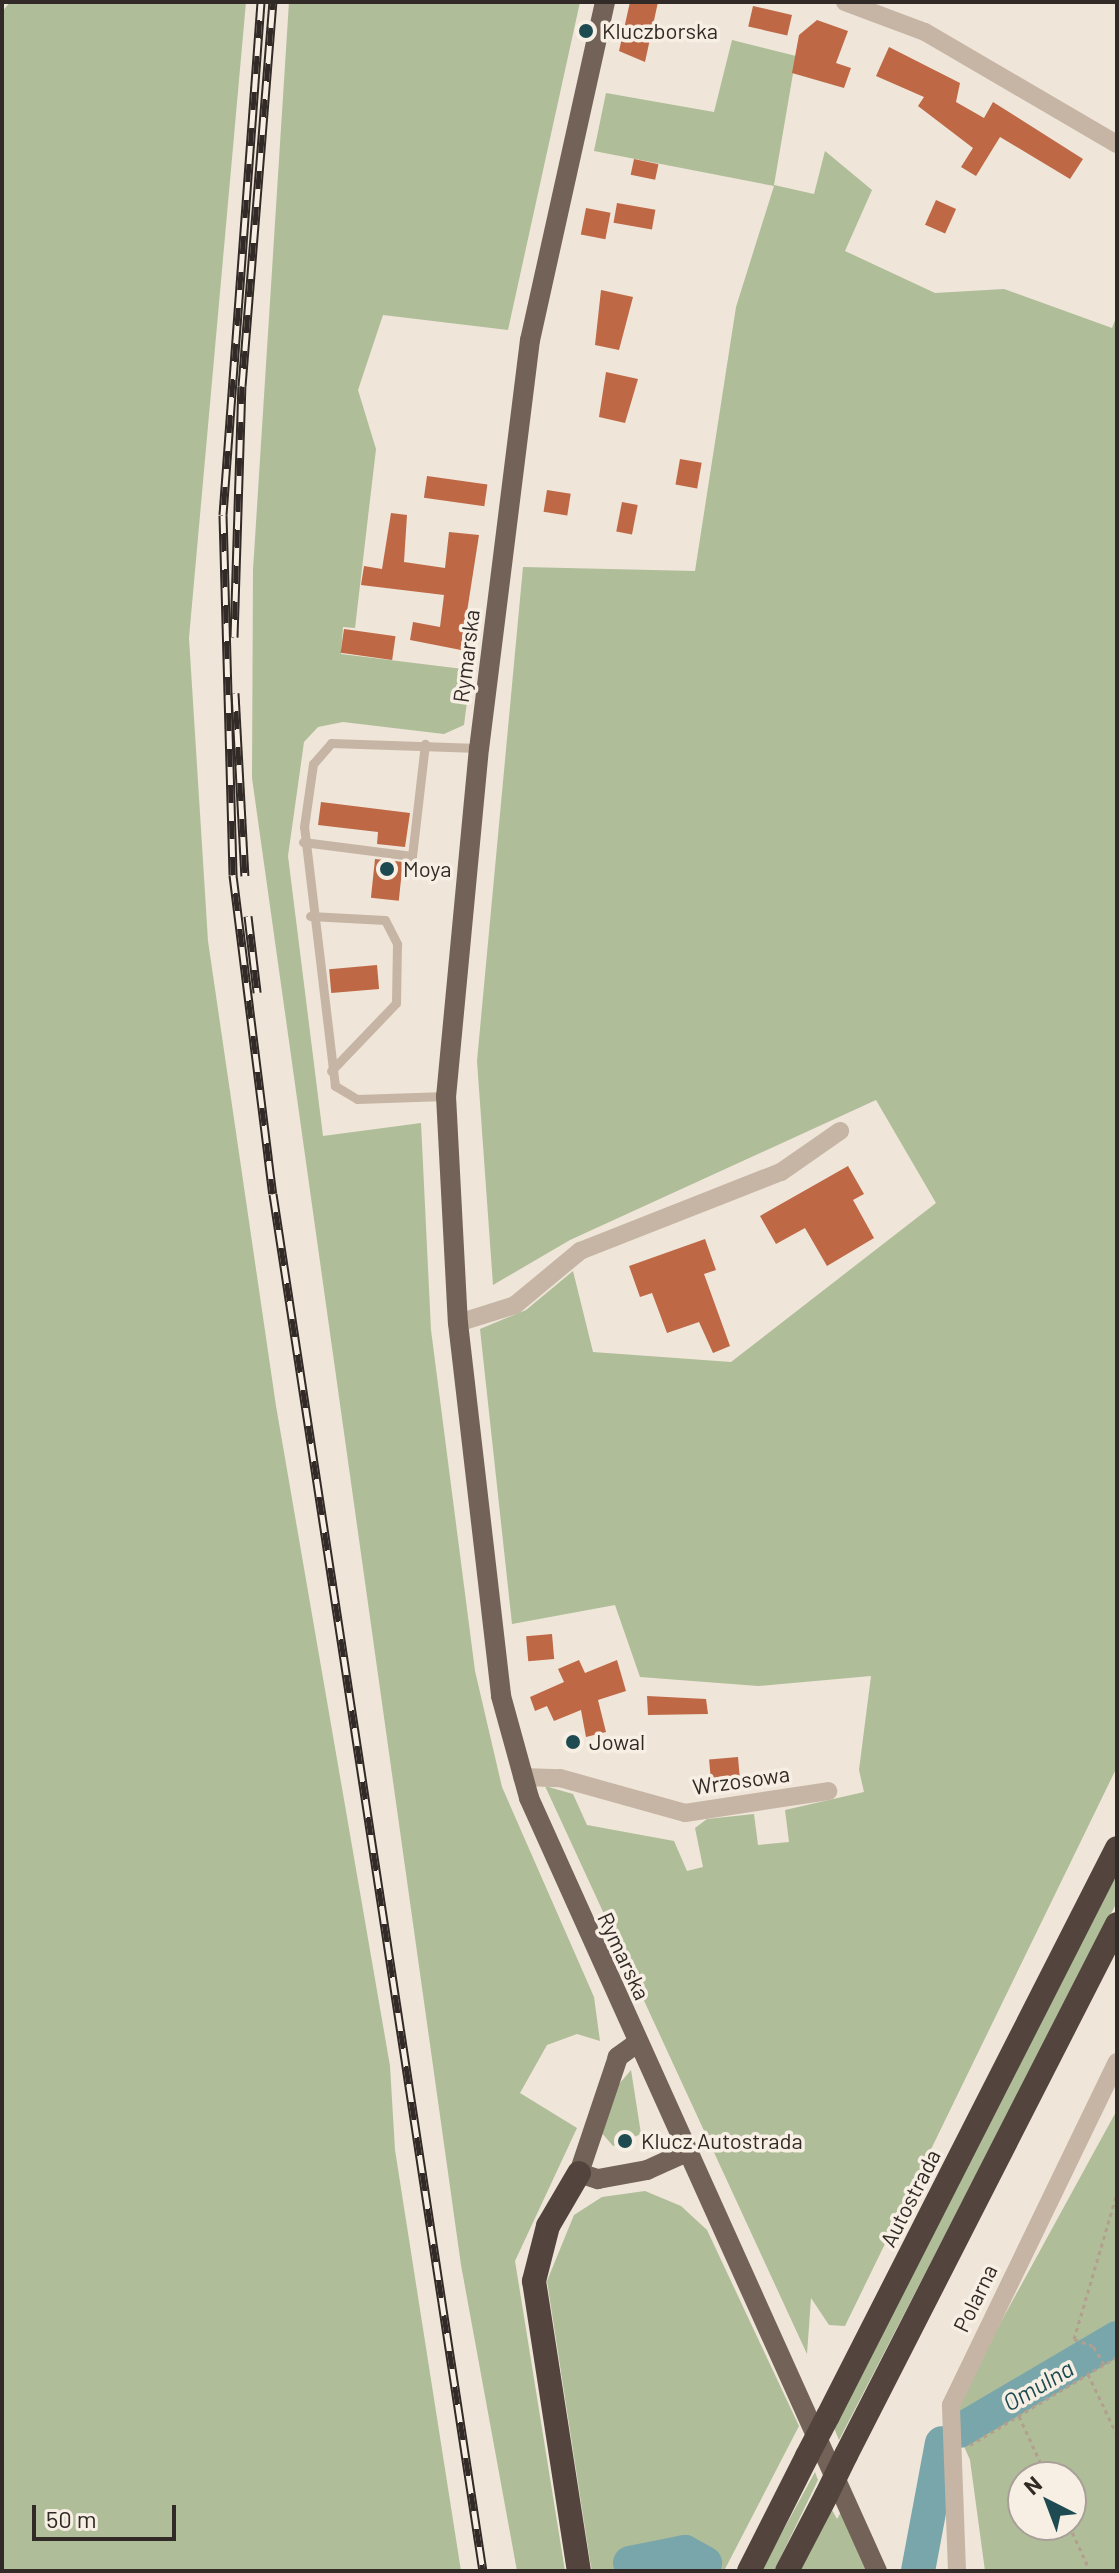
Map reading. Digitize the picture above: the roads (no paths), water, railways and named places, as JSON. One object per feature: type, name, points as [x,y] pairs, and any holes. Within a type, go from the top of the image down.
[{"type":"highway","name":"Autostrada","points":[[749,2571],[1117,1848]]},
{"type":"highway","points":[[787,2571],[1117,1924]]},
{"type":"highway","points":[[579,2173],[543,2237],[534,2281],[579,2571]]},
{"type":"main road","name":"Rymarska","points":[[605,2],[530,340],[479,748],[446,1096],[458,1323],[489,1614],[522,1777],[637,2043],[877,2571]]},
{"type":"main road","points":[[637,2043],[618,2057],[579,2173],[598,2179],[647,2170],[687,2152]]},
{"type":"street","points":[[845,2],[925,32],[1117,144]]},
{"type":"street","points":[[458,1323],[515,1305],[580,1251],[781,1172],[840,1131]]},
{"type":"street","name":"Wrzosowa","points":[[522,1777],[560,1778],[685,1813],[828,1791]]},
{"type":"street","name":"Polarna","points":[[957,2571],[951,2405],[1117,2062]]},
{"type":"lane","points":[[446,1096],[349,1099],[338,1092],[331,1071],[303,842],[311,776],[325,747],[356,739],[479,748]]},
{"type":"lane","points":[[303,842],[412,856],[425,744]]},
{"type":"lane","points":[[310,916],[385,920],[397,944],[396,1003],[331,1071]]},
{"type":"waterway","name":"Omulna","points":[[959,2431],[1117,2338]]},
{"type":"waterway","name":"Omulna","points":[[918,2571],[942,2443]]},
{"type":"waterway","name":"Omulna","points":[[630,2563],[685,2552],[705,2563]]},
{"type":"railway","points":[[261,2],[223,515],[233,875],[273,1194],[483,2571]]},
{"type":"railway","points":[[234,637],[242,386],[273,2]]},
{"type":"railway","points":[[235,693],[245,876]]},
{"type":"railway","points":[[248,916],[257,992]]},
{"type":"place","name":"Kluczborska","points":[[586,31]]},
{"type":"place","name":"Moya","points":[[387,869]]},
{"type":"place","name":"Jowal","points":[[573,1742]]},
{"type":"place","name":"Klucz Autostrada","points":[[625,2141]]}]
